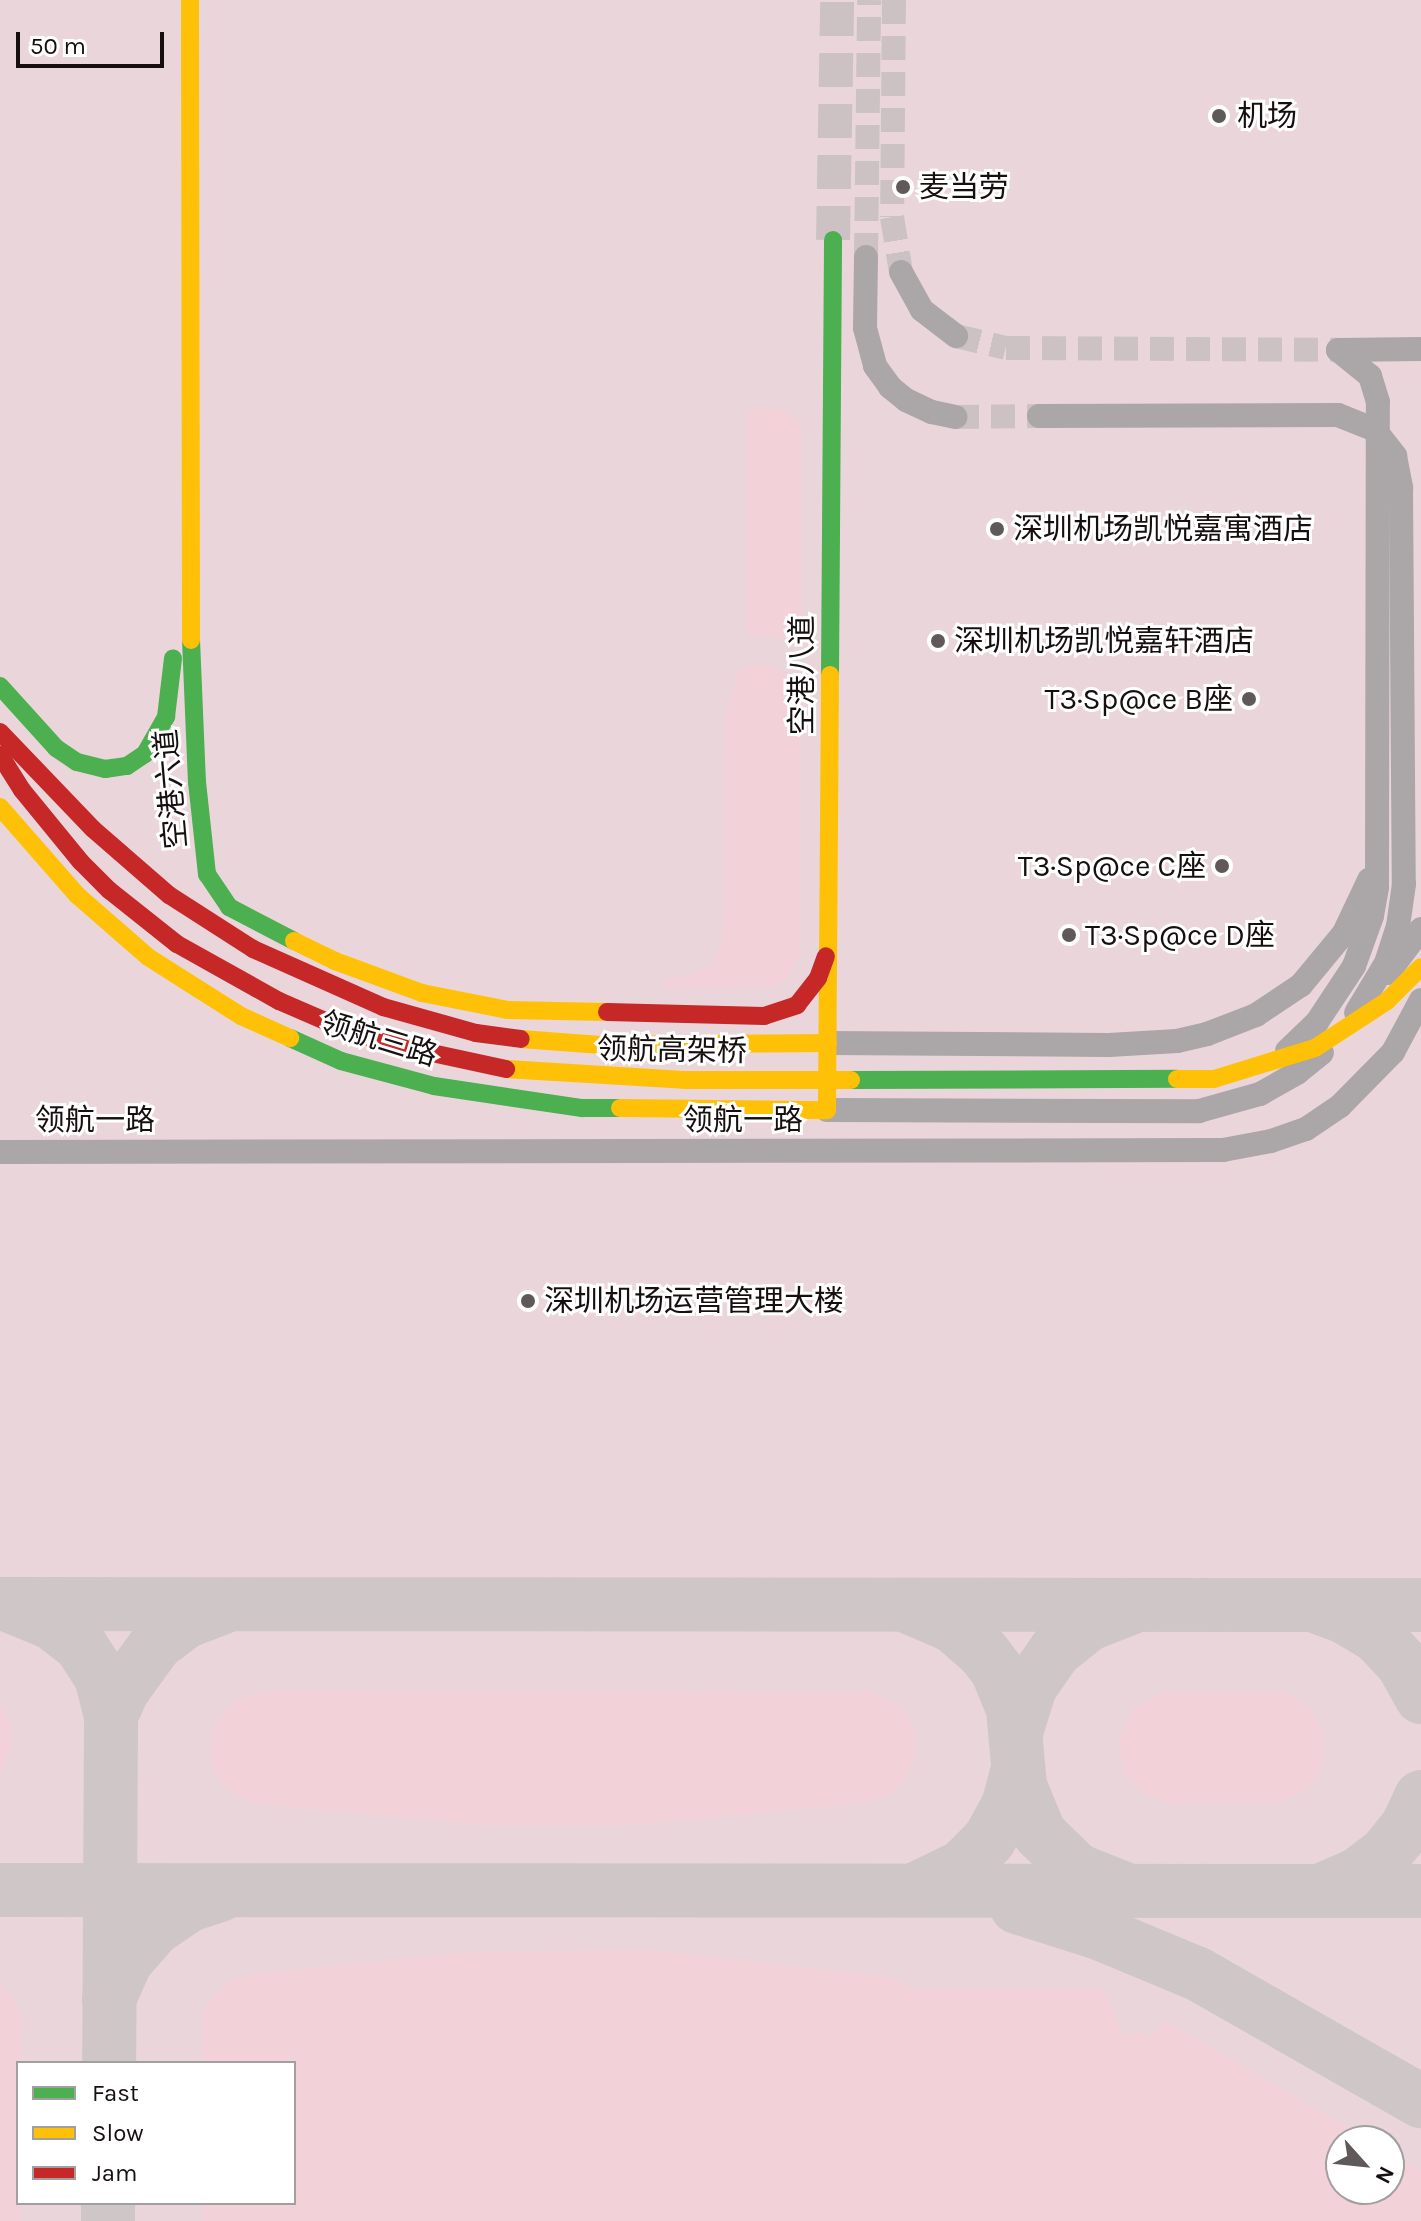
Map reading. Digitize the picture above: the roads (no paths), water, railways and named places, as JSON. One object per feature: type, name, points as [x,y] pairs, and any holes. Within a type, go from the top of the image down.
[{"type":"main road","name":"空港六道","points":[[190,0],[188,583],[197,782],[207,874],[216,892],[229,907],[335,961],[422,993],[508,1010],[560,1014],[764,1016],[783,1012],[808,994],[829,946]]},
{"type":"main road","name":"空港八道","points":[[827,1110],[833,240]]},
{"type":"main road","points":[[0,686],[56,748],[77,762],[105,769],[127,766],[145,754],[166,717],[175,644],[188,583]]},
{"type":"main road","points":[[0,732],[93,829],[200,917],[253,949],[383,1007],[476,1033],[542,1041],[601,1045],[828,1043]]},
{"type":"main road","name":"领航高架桥","points":[[0,755],[53,832],[109,890],[177,944],[279,1001],[381,1042],[493,1067],[598,1077],[1214,1079],[1315,1048],[1367,1016],[1421,967]]},
{"type":"main road","name":"领航三路","points":[[0,807],[77,895],[148,957],[241,1016],[341,1061],[434,1086],[582,1108],[827,1110]]},
{"type":"street","points":[[866,257],[867,342],[882,378],[913,405],[955,417]]},
{"type":"street","points":[[901,272],[922,310],[956,336]]},
{"type":"street","points":[[1146,1113],[1189,1105],[1272,1065],[1317,1022],[1347,979],[1365,940],[1377,887],[1380,839],[1378,402],[1370,376],[1338,350],[1421,349]]},
{"type":"street","points":[[827,1110],[1146,1113],[1199,1111],[1260,1094],[1297,1073],[1331,1045],[1365,1002],[1386,963],[1398,926],[1405,843],[1399,473],[1395,456],[1375,430],[1338,415],[1039,416]]},
{"type":"street","points":[[828,1043],[1153,1043],[1177,1041],[1234,1025],[1278,1003],[1324,961],[1360,905],[1380,839]]},
{"type":"street","points":[[1214,1079],[1291,1049],[1327,1026],[1388,973],[1421,929]]},
{"type":"street","name":"领航一路","points":[[0,1152],[1223,1150],[1271,1141],[1306,1129],[1340,1106],[1393,1052],[1421,1000]]},
{"type":"tunnel","points":[[833,240],[837,0]]},
{"type":"tunnel","points":[[866,257],[869,0]]},
{"type":"tunnel","points":[[894,0],[892,217],[901,272]]},
{"type":"tunnel","points":[[956,336],[1006,348],[1338,350]]},
{"type":"tunnel","points":[[955,417],[1039,416]]},
{"type":"place","name":"机场","points":[[1219,116]]},
{"type":"place","name":"麦当劳","points":[[903,187]]},
{"type":"place","name":"深圳机场凯悦嘉寓酒店","points":[[997,529]]},
{"type":"place","name":"深圳机场凯悦嘉轩酒店","points":[[938,641]]},
{"type":"place","name":"T3·Sp@ce B座","points":[[1249,699]]},
{"type":"place","name":"T3·Sp@ce C座","points":[[1222,866]]},
{"type":"place","name":"T3·Sp@ce D座","points":[[1069,935]]},
{"type":"place","name":"深圳机场运营管理大楼","points":[[528,1301]]}]
